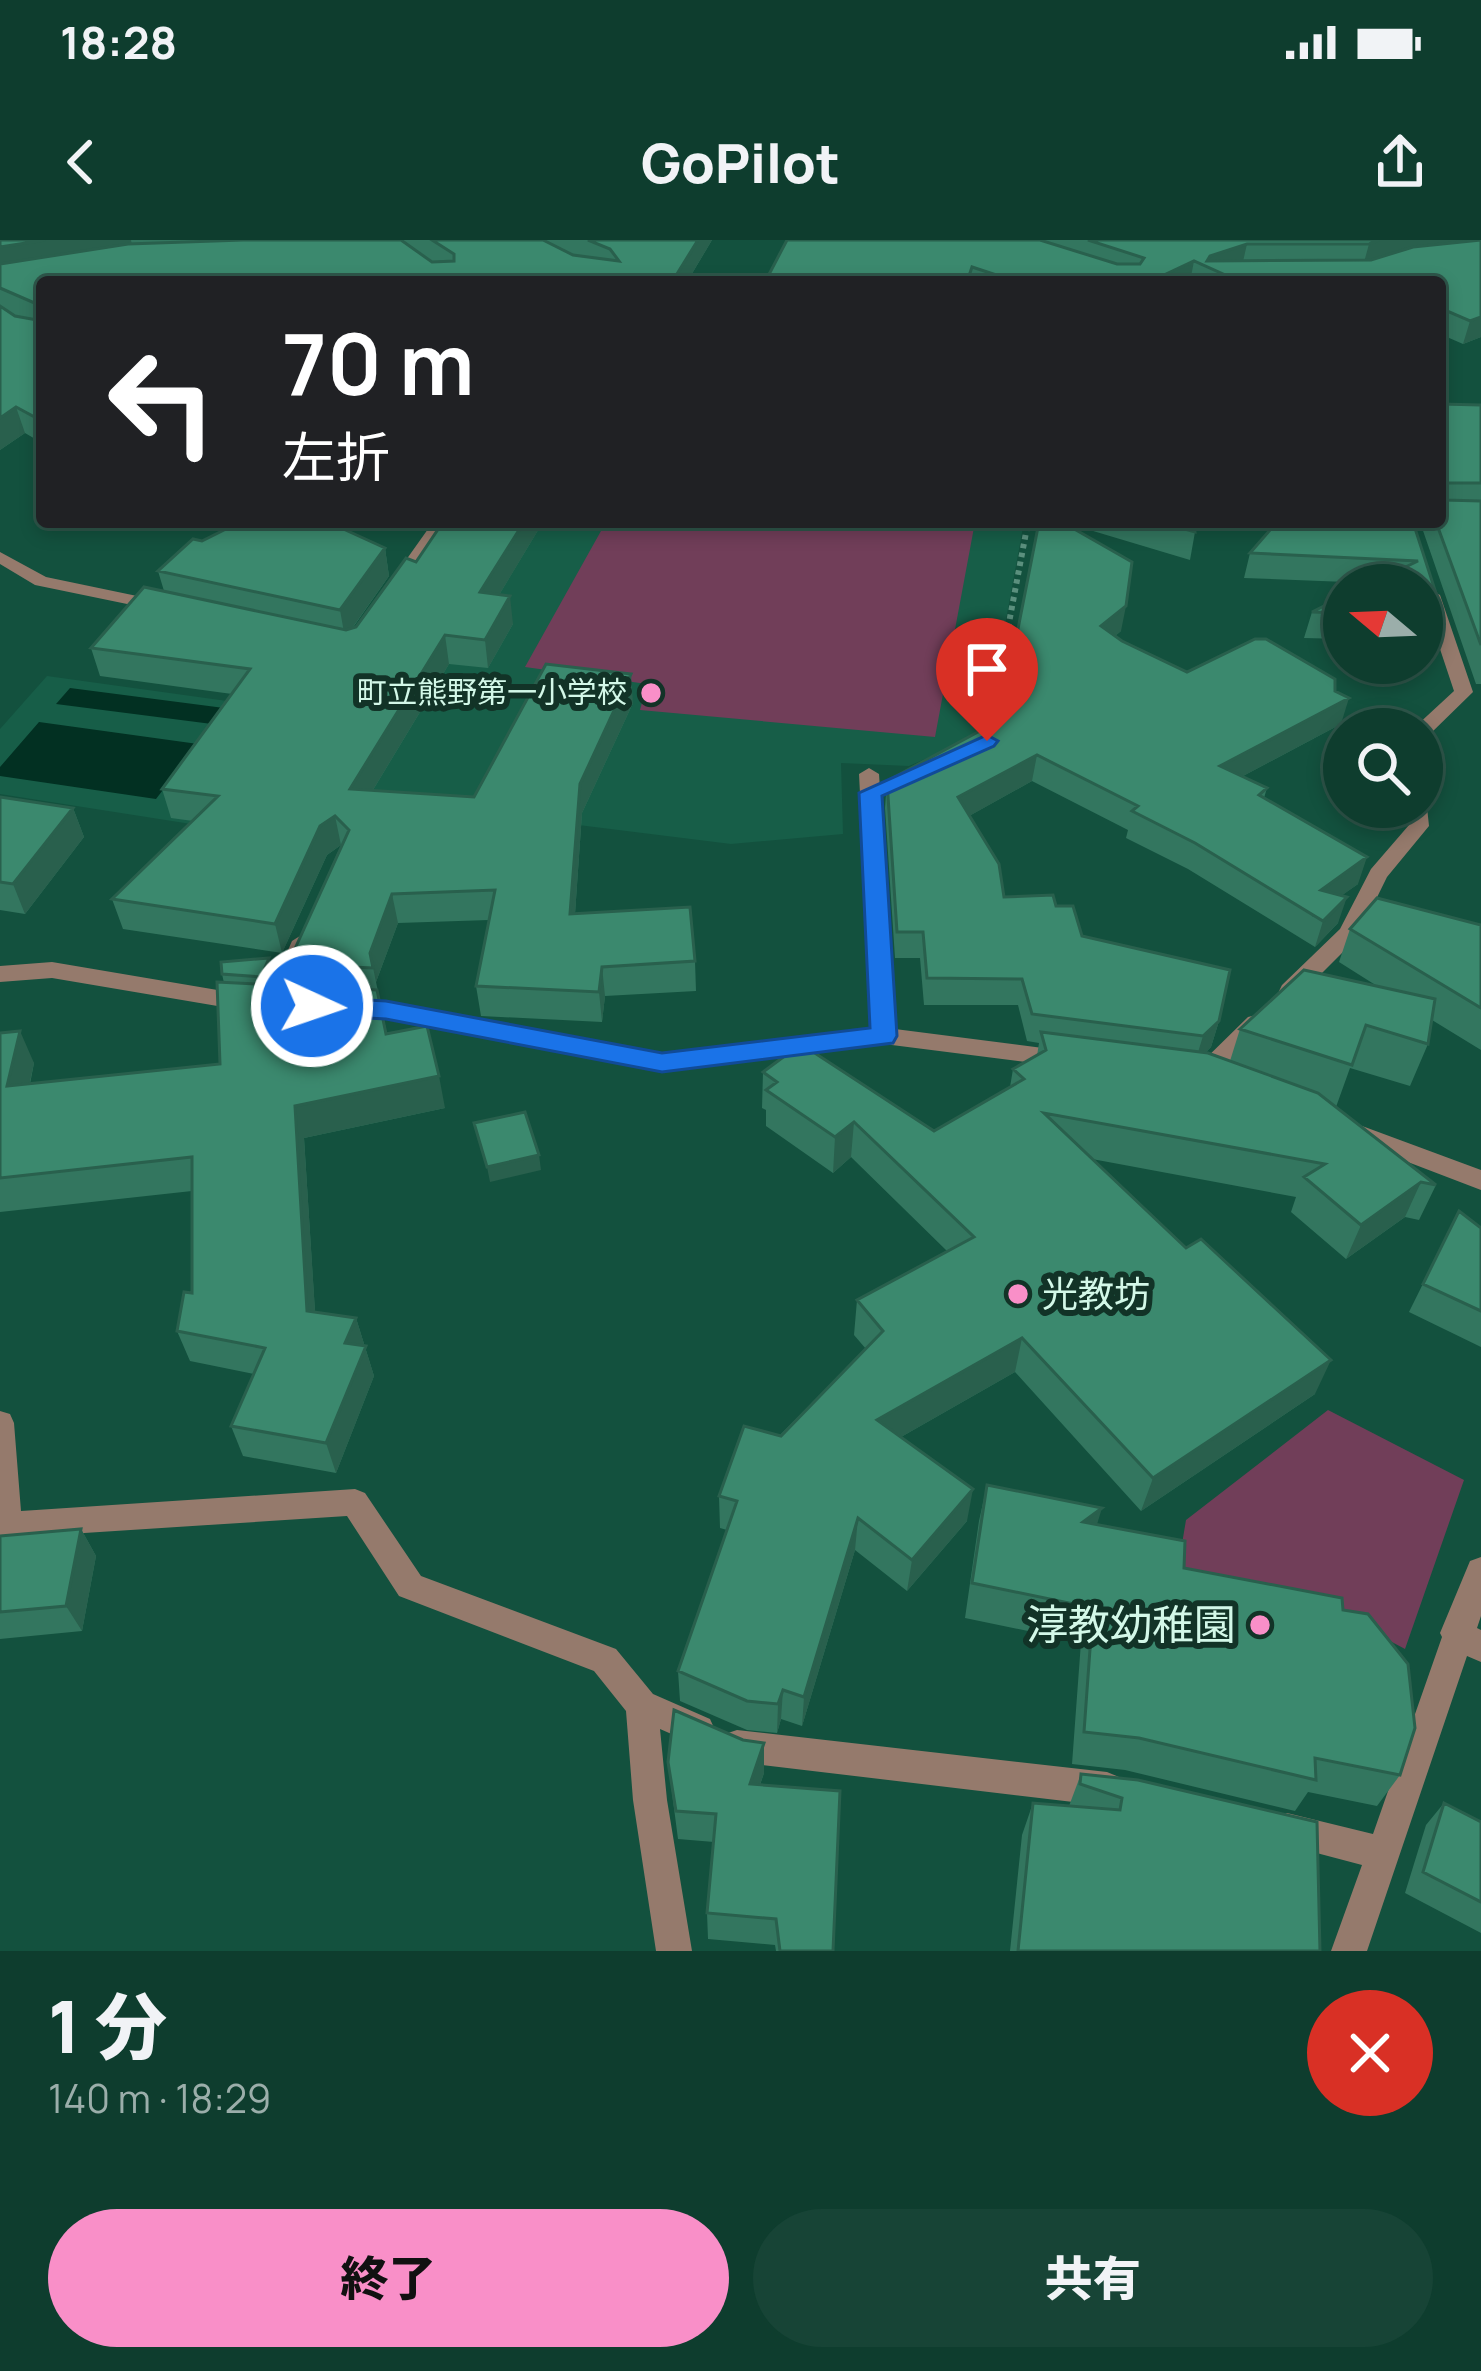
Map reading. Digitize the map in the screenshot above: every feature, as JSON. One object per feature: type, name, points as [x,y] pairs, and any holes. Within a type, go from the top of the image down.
[{"type":"street","points":[[390,595],[437,528]]},
{"type":"street","points":[[0,557],[41,581],[178,610]]},
{"type":"street","points":[[1443,630],[1464,692],[1443,712]]},
{"type":"street","points":[[876,784],[884,1036]]},
{"type":"street","points":[[1201,1077],[1349,933],[1378,874],[1417,828]]},
{"type":"street","points":[[297,1006],[313,920]]},
{"type":"street","points":[[0,974],[52,970],[232,1003],[386,1010],[662,1063],[884,1036],[1088,1061]]},
{"type":"street","points":[[1330,1124],[1481,1180]]},
{"type":"street","points":[[0,1423],[3,1530],[355,1502],[410,1586],[605,1660],[642,1705],[745,1750],[1146,1796]]},
{"type":"street","points":[[1349,1951],[1382,1852],[1469,1640],[1481,1571]]},
{"type":"street","points":[[642,1705],[650,1800],[674,1951]]},
{"type":"street","points":[[1253,1822],[1382,1852]]},
{"type":"path","points":[[987,741],[1027,528]]},
{"type":"shaded area","name":"町立熊野第一小学校","points":[[453,528],[1023,528],[985,733],[909,766],[841,763],[843,834],[731,844],[307,791],[242,832],[0,794],[0,729],[47,676],[299,711]]},
{"type":"shaded area","points":[[603,528],[974,528],[935,737],[640,710],[647,684],[525,667]]},
{"type":"shaded area","points":[[70,688],[224,708],[212,724],[56,704]]},
{"type":"shaded area","points":[[39,722],[198,744],[156,799],[0,776],[0,767]]},
{"type":"shaded area","points":[[1328,1410],[1464,1480],[1405,1649],[1328,1608],[1177,1574],[1186,1520]]},
{"type":"building","points":[[0,240],[45,240],[0,247]]},
{"type":"building","points":[[401,240],[432,262],[454,261],[454,254],[432,240],[543,240],[573,255],[619,261],[610,249],[588,240],[698,240],[676,276],[36,276],[36,304],[0,288],[0,264],[128,244]]},
{"type":"building","points":[[787,240],[1040,240],[1117,264],[1140,264],[1144,258],[1088,240],[1379,240],[1369,244],[1247,244],[1207,261],[1371,260],[1413,247],[1481,240],[1481,317],[1470,321],[1446,311],[1446,276],[1228,276],[1194,261],[1162,276],[1000,276],[972,267],[969,276],[768,276]]},
{"type":"building","points":[[0,306],[15,316],[36,320],[36,418],[16,407],[0,418]]},
{"type":"building","points":[[1446,404],[1481,405],[1481,483],[1448,483]]},
{"type":"building","points":[[1446,500],[1481,501],[1481,645],[1438,528],[1446,528]]},
{"type":"building","points":[[228,528],[341,528],[385,548],[340,610],[158,571],[193,539],[202,541]]},
{"type":"building","points":[[439,528],[520,528],[480,592],[510,596],[485,640],[445,635],[350,789],[474,797],[546,664],[631,674],[580,784],[570,914],[690,907],[695,961],[602,967],[599,992],[476,986],[495,890],[392,894],[370,953],[373,968],[288,964],[349,830],[335,816],[320,826],[275,924],[112,899],[218,796],[162,789],[250,669],[91,648],[144,587],[346,630],[356,627],[406,558],[416,562]]},
{"type":"building","points":[[1038,528],[1072,528],[1132,562],[1126,606],[1101,626],[1122,641],[1187,672],[1255,639],[1266,639],[1323,672],[1323,684],[1335,684],[1335,691],[1349,698],[1220,766],[1267,788],[1259,795],[1367,857],[1321,890],[1347,897],[1323,921],[1195,843],[1132,811],[1138,806],[1037,755],[958,797],[999,864],[1004,897],[1053,895],[1056,906],[1073,906],[1082,936],[1230,970],[1219,1021],[1203,1036],[1032,1014],[1022,979],[927,978],[923,932],[897,932],[887,781],[1002,719],[999,707],[1025,643],[1016,639]]},
{"type":"building","points":[[1272,528],[1415,528],[1427,564],[1412,564],[1418,561],[1250,553]]},
{"type":"building","points":[[0,797],[73,808],[13,884],[0,882]]},
{"type":"building","points":[[1377,898],[1481,925],[1481,1008],[1350,929]]},
{"type":"building","points":[[269,958],[261,977],[222,974],[221,962]]},
{"type":"building","points":[[1304,970],[1435,999],[1428,1044],[1366,1025],[1352,1065],[1240,1029]]},
{"type":"building","points":[[217,982],[377,990],[386,1034],[427,1026],[439,1076],[295,1106],[307,1311],[356,1318],[345,1343],[366,1346],[326,1443],[231,1426],[265,1348],[177,1331],[184,1292],[192,1293],[192,1157],[0,1178],[0,1033],[20,1031],[7,1086],[220,1064]]},
{"type":"building","points":[[1041,1032],[1208,1053],[1318,1093],[1436,1185],[1421,1182],[1361,1225],[1304,1177],[1325,1164],[1044,1113],[1186,1248],[1201,1239],[1331,1360],[1153,1478],[1022,1338],[877,1420],[973,1489],[912,1560],[858,1518],[804,1697],[783,1690],[778,1704],[747,1701],[678,1671],[737,1501],[719,1496],[744,1426],[781,1436],[883,1331],[857,1300],[974,1237],[854,1122],[835,1137],[766,1090],[777,1082],[763,1072],[801,1044],[934,1131],[1024,1079],[1013,1069],[1046,1050]]},
{"type":"building","points":[[525,1112],[539,1155],[487,1167],[474,1123]]},
{"type":"building","points":[[1459,1211],[1481,1228],[1481,1311],[1423,1284]]},
{"type":"building","points":[[987,1485],[1102,1508],[1083,1522],[1185,1541],[1184,1568],[1342,1598],[1343,1610],[1368,1614],[1408,1664],[1415,1728],[1400,1775],[1315,1758],[1316,1780],[1139,1738],[1084,1732],[1093,1608],[972,1583]]},
{"type":"building","points":[[81,1529],[66,1606],[0,1612],[0,1536]]},
{"type":"building","points":[[674,1710],[743,1740],[764,1743],[750,1784],[840,1791],[833,1951],[780,1951],[776,1919],[707,1913],[716,1814],[676,1811],[668,1762]]},
{"type":"building","points":[[1081,1774],[1138,1780],[1317,1822],[1320,1951],[1018,1951],[1033,1803],[1120,1810],[1122,1798],[1080,1784]]},
{"type":"building","points":[[1444,1803],[1481,1822],[1481,1902],[1423,1872]]},
{"type":"place","name":"町立熊野第一小学校","points":[[651,693]]},
{"type":"place","name":"光教坊","points":[[1018,1294]]},
{"type":"place","name":"淳教幼稚園","points":[[1260,1625]]},
{"type":"route","points":[[312,1006],[386,1010],[662,1063],[884,1036],[870,793],[987,741]]}]
